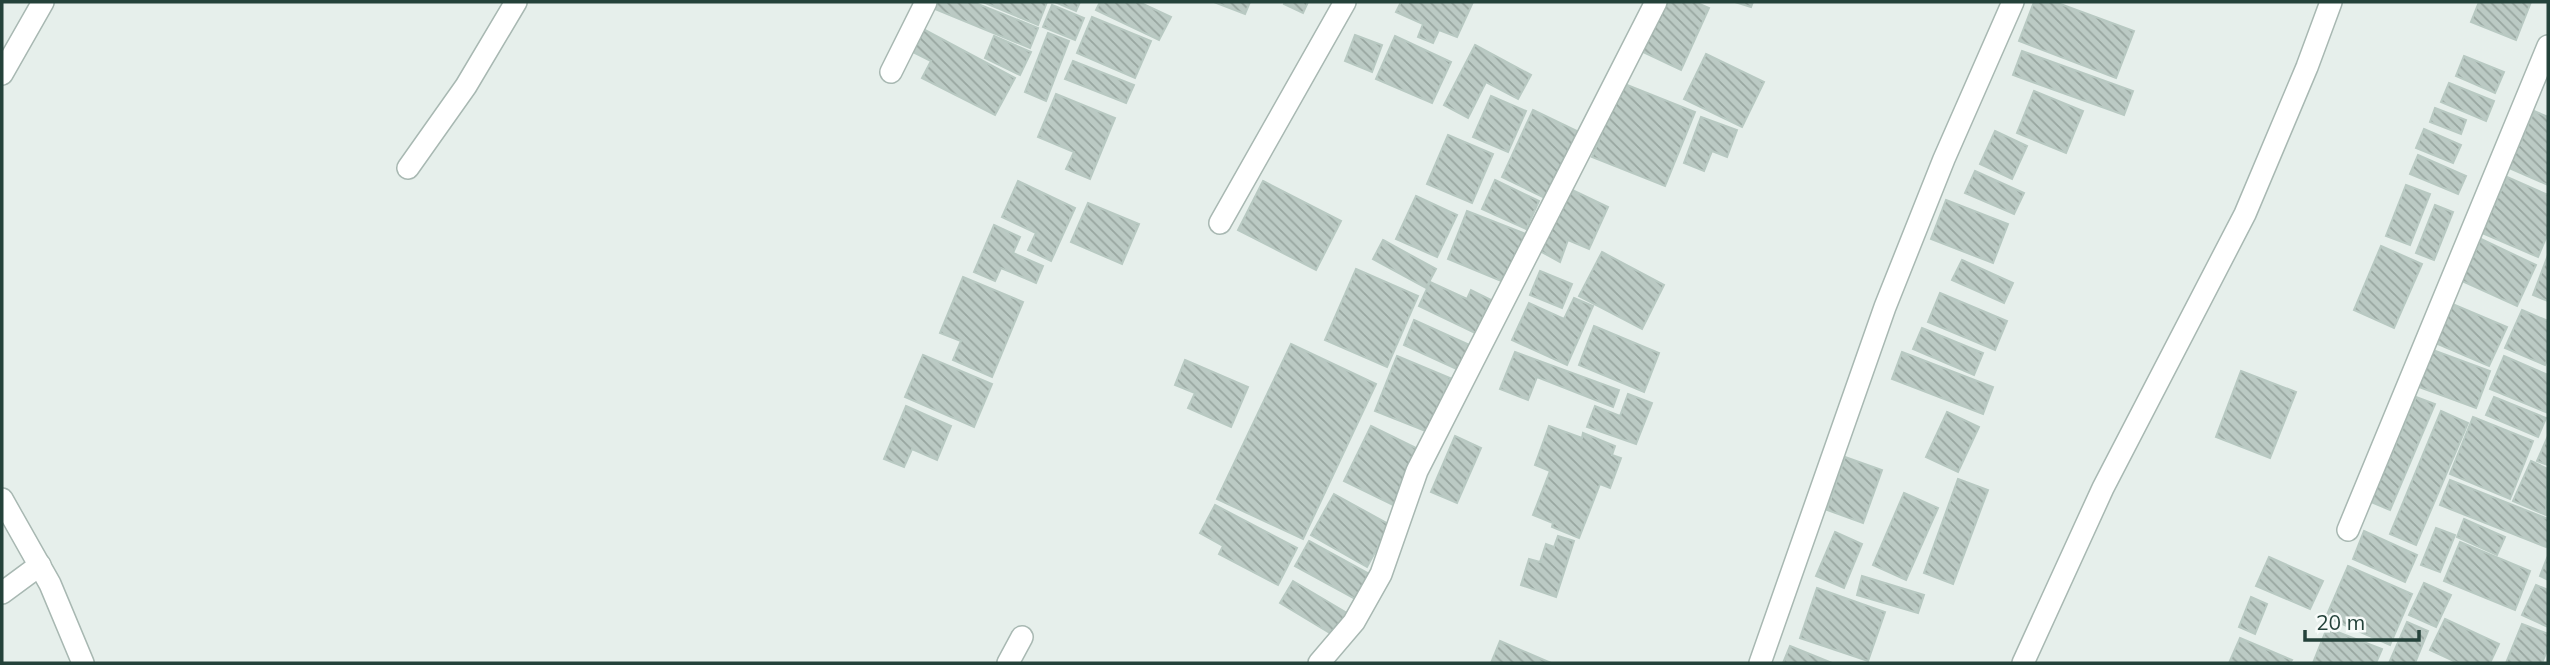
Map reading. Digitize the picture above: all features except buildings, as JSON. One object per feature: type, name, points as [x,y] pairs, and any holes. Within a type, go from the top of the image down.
[{"type":"street","points":[[2,74],[43,2]]},
{"type":"street","points":[[408,168],[466,86],[516,2]]},
{"type":"street","points":[[891,72],[926,2]]},
{"type":"street","points":[[1220,223],[1345,2]]},
{"type":"street","points":[[1319,663],[1354,622],[1381,574],[1418,471],[1656,2]]},
{"type":"street","points":[[1760,663],[1885,307],[1944,159],[2013,2]]},
{"type":"street","points":[[2023,663],[2103,488],[2245,214],[2307,68],[2330,2]]},
{"type":"street","points":[[2348,530],[2548,46]]},
{"type":"street","points":[[2,499],[40,565],[83,663]]},
{"type":"street","points":[[2,593],[40,565]]},
{"type":"street","points":[[1008,663],[1022,637]]}]
